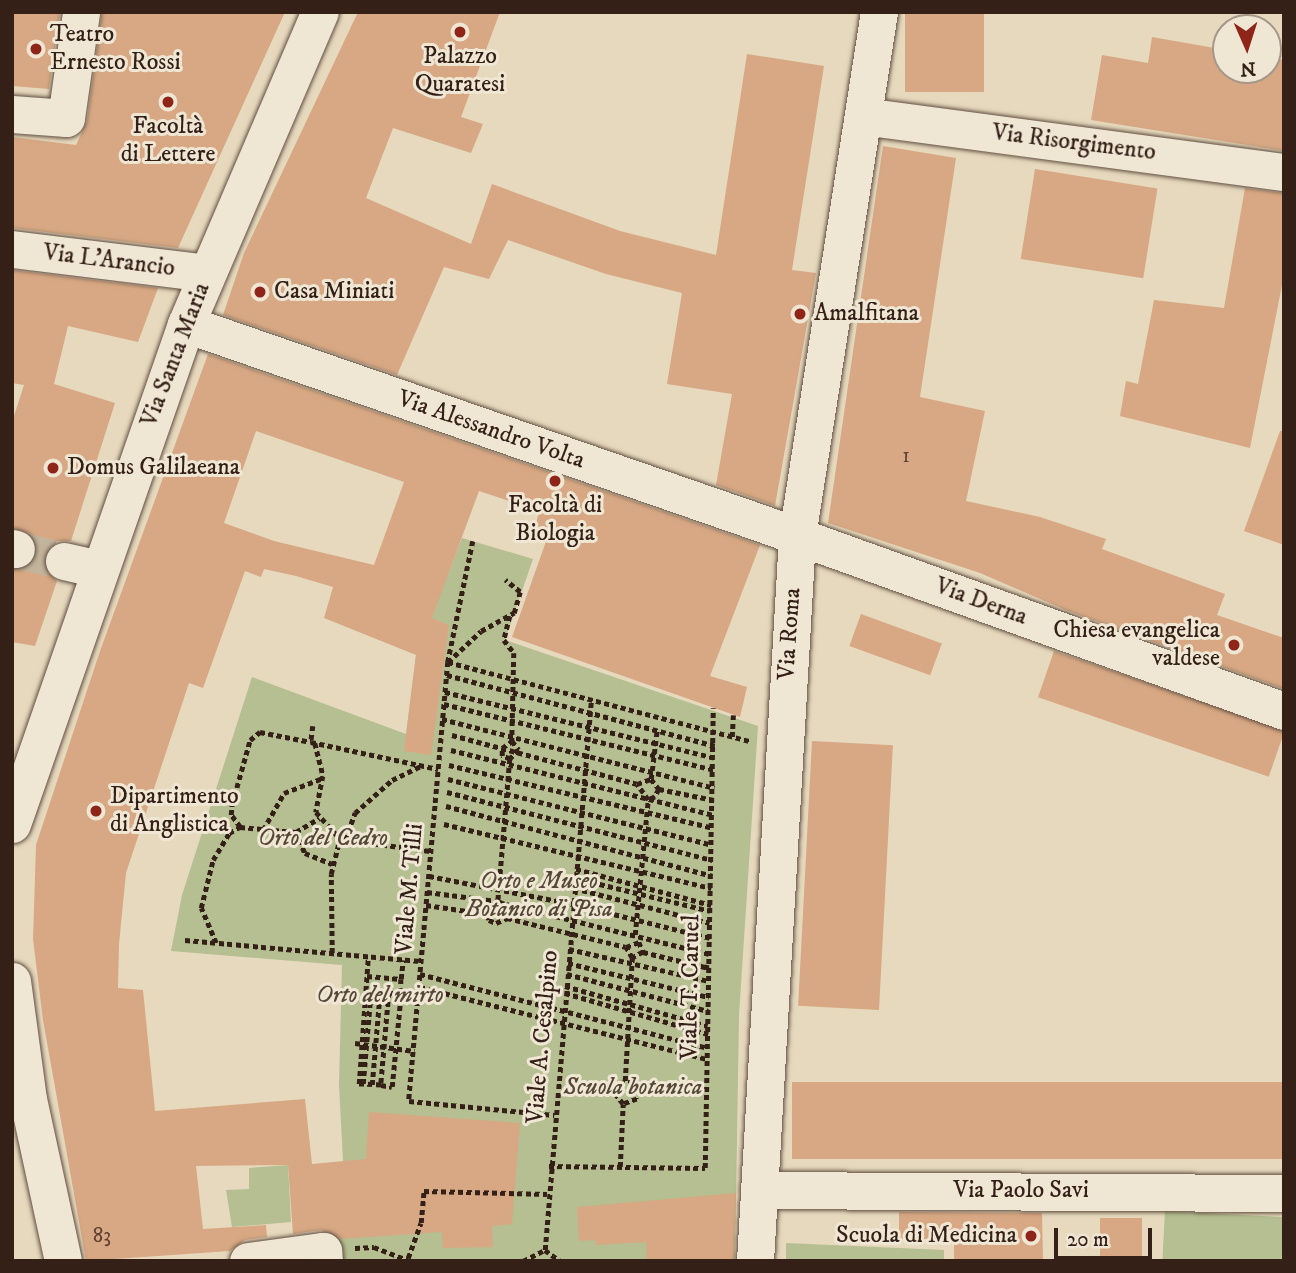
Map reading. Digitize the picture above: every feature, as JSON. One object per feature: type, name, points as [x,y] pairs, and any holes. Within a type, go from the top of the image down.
[{"type":"street","points":[[12,114],[66,118],[81,12]]},
{"type":"street","name":"Via Santa Maria","points":[[12,824],[81,565],[320,12]]},
{"type":"street","name":"Via Roma","points":[[755,1261],[797,536],[879,12]]},
{"type":"street","name":"Via Risorgimento","points":[[863,116],[1284,172]]},
{"type":"street","name":"Via L'Arancio","points":[[12,249],[206,274]]},
{"type":"street","name":"Via Alessandro Volta","points":[[186,324],[797,536]]},
{"type":"street","name":"Via Derna","points":[[797,536],[1284,711]]},
{"type":"street","points":[[12,981],[28,1099],[63,1261]]},
{"type":"street","name":"Via Paolo Savi","points":[[759,1189],[1284,1193]]},
{"type":"street","points":[[248,1261],[332,1253]]},
{"type":"path","name":"Viale M. Tilli","points":[[473,541],[448,662],[410,1101],[554,1115]]},
{"type":"path","points":[[505,580],[520,592],[504,640],[514,653],[517,681],[512,739],[518,753]]},
{"type":"path","points":[[448,662],[481,631],[510,616]]},
{"type":"path","points":[[448,662],[757,744]]},
{"type":"path","points":[[447,675],[715,746]]},
{"type":"path","points":[[445,692],[715,758]]},
{"type":"path","name":"Viale A. Cesalpino","points":[[545,1250],[549,1166],[591,702]]},
{"type":"path","points":[[444,704],[715,770]]},
{"type":"path","name":"Viale T. Caruel","points":[[549,1166],[705,1168],[709,997],[706,968],[710,939],[716,734],[713,708]]},
{"type":"path","points":[[732,737],[733,715]]},
{"type":"path","points":[[442,719],[512,739],[714,788]]},
{"type":"path","points":[[313,726],[313,743],[323,778],[319,818]]},
{"type":"path","points":[[657,730],[651,779],[659,789],[714,800]]},
{"type":"path","points":[[319,818],[296,832],[240,827],[231,815],[250,740],[260,732],[438,769]]},
{"type":"path","points":[[452,735],[637,784],[651,779]]},
{"type":"path","points":[[510,762],[502,756],[502,748],[512,739]]},
{"type":"path","points":[[450,750],[510,762],[584,785],[713,815]]},
{"type":"path","points":[[498,902],[510,762],[518,753]]},
{"type":"path","points":[[449,765],[713,828]]},
{"type":"path","points":[[332,953],[332,864],[355,813],[392,780],[422,766]]},
{"type":"path","points":[[263,830],[284,793],[323,778]]},
{"type":"path","points":[[448,779],[712,845]]},
{"type":"path","points":[[637,784],[649,800]]},
{"type":"path","points":[[626,947],[635,938],[649,800],[659,789]]},
{"type":"path","points":[[447,792],[712,860]]},
{"type":"path","points":[[446,806],[712,876]]},
{"type":"path","points":[[319,818],[343,840],[430,851]]},
{"type":"path","points":[[444,824],[711,888]]},
{"type":"path","points":[[216,943],[201,908],[205,881],[223,842],[240,827]]},
{"type":"path","points":[[296,832],[305,853],[332,864]]},
{"type":"path","points":[[576,869],[710,908]]},
{"type":"path","points":[[429,876],[573,904],[710,939]]},
{"type":"path","points":[[575,878],[710,908]]},
{"type":"path","points":[[574,888],[710,923]]},
{"type":"path","points":[[427,892],[498,902],[572,918],[635,938],[709,954]]},
{"type":"path","points":[[507,918],[504,904],[498,902],[487,908],[488,914],[496,923],[507,918],[626,947]]},
{"type":"path","points":[[426,905],[488,914]]},
{"type":"path","points":[[635,938],[642,944],[643,952]]},
{"type":"path","points":[[185,940],[420,961]]},
{"type":"path","points":[[620,1167],[623,1104],[615,1094],[625,1081],[632,961],[626,947]]},
{"type":"path","points":[[569,948],[709,981]]},
{"type":"path","points":[[632,961],[643,952]]},
{"type":"path","points":[[643,952],[706,968]]},
{"type":"path","points":[[368,957],[359,1084],[392,1087],[403,960]]},
{"type":"path","points":[[568,963],[709,997]]},
{"type":"path","points":[[421,974],[563,1008],[708,1048]]},
{"type":"path","points":[[567,974],[708,1011]]},
{"type":"path","points":[[367,976],[401,979]]},
{"type":"path","points":[[565,986],[708,1026]]},
{"type":"path","points":[[419,987],[562,1020],[707,1059]]},
{"type":"path","points":[[363,1084],[371,991],[401,994]]},
{"type":"path","points":[[372,1085],[380,992]]},
{"type":"path","points":[[382,1086],[389,993]]},
{"type":"path","points":[[565,993],[708,1034]]},
{"type":"path","points":[[355,1043],[414,1051]]},
{"type":"path","points":[[623,1104],[637,1099],[631,1082],[625,1081]]},
{"type":"path","points":[[332,1253],[374,1247],[409,1260],[424,1191],[547,1194]]},
{"type":"path","points":[[523,1261],[545,1250],[560,1261]]},
{"type":"green space","name":"Orto e Museo Botanico di Pisa","points":[[462,538],[533,559],[505,640],[758,726],[739,1015],[735,1261],[341,1261],[336,1221],[343,1161],[339,1085],[342,965],[171,951],[182,895],[252,677],[406,734],[416,655]]},
{"type":"green space","points":[[288,1165],[291,1222],[232,1227],[226,1190],[249,1189],[249,1168]]},
{"type":"green space","points":[[1165,1211],[1284,1217],[1282,1261],[1162,1261]]},
{"type":"green space","points":[[786,1243],[944,1250],[944,1261],[786,1261]]},
{"type":"building","name":"Teatro Ernesto Rossi","points":[[12,12],[60,12],[49,89],[12,86]]},
{"type":"building","points":[[102,12],[285,12],[178,248],[12,228],[12,137],[76,145],[87,121]]},
{"type":"building","points":[[358,12],[500,12],[461,117],[483,124],[471,153],[393,128],[366,198],[471,244],[492,184],[620,231],[716,255],[747,54],[824,66],[792,270],[816,273],[775,506],[716,485],[732,394],[667,384],[682,293],[606,274],[508,240],[489,279],[444,267],[397,375],[223,315],[244,253]]},
{"type":"building","points":[[905,12],[984,12],[984,92],[905,92]]},
{"type":"building","points":[[1152,37],[1212,48],[1212,84],[1282,84],[1284,60],[1284,151],[1091,120],[1102,55],[1148,63]]},
{"type":"building","points":[[883,146],[956,158],[920,397],[985,411],[966,501],[1040,517],[1106,539],[1102,549],[1225,594],[1217,615],[1284,638],[1284,689],[1068,611],[980,573],[828,523]]},
{"type":"building","points":[[1035,169],[1157,188],[1143,278],[1021,259]]},
{"type":"building","points":[[1245,188],[1284,193],[1284,275],[1250,448],[1120,416],[1126,381],[1138,384],[1154,300],[1224,308]]},
{"type":"building","points":[[12,270],[158,288],[138,342],[68,326],[54,384],[115,403],[71,541],[57,541],[44,556],[44,568],[57,581],[35,646],[12,642],[12,569],[31,564],[36,553],[31,534],[12,528],[12,422],[24,385],[12,383]]},
{"type":"building","points":[[208,354],[760,545],[710,676],[747,687],[740,717],[512,637],[549,533],[535,528],[539,511],[479,491],[432,618],[449,625],[431,755],[404,751],[416,655],[324,618],[333,587],[264,569],[261,577],[245,571],[203,688],[189,683],[126,873],[119,944],[118,988],[143,990],[155,1111],[305,1099],[312,1164],[366,1159],[369,1112],[520,1123],[512,1224],[492,1226],[493,1247],[443,1248],[442,1232],[340,1239],[321,1230],[293,1234],[288,1165],[196,1166],[203,1229],[266,1225],[267,1237],[245,1240],[230,1251],[86,1261],[43,1020],[33,939],[36,845],[100,651]],"holes":[[[256,431],[404,482],[374,565],[274,541],[224,523]]]},
{"type":"building","points":[[1280,431],[1284,431],[1284,545],[1244,531]]},
{"type":"building","points":[[861,614],[942,643],[930,675],[849,646]]},
{"type":"building","points":[[1054,651],[1284,730],[1269,777],[1038,697]]},
{"type":"building","points":[[812,741],[893,745],[879,1010],[798,1006]]},
{"type":"building","points":[[792,1082],[1284,1082],[1284,1159],[792,1159]]},
{"type":"building","points":[[736,1193],[734,1261],[647,1261],[646,1242],[596,1245],[595,1240],[579,1241],[577,1207]]},
{"type":"building","points":[[899,1212],[1042,1213],[1043,1261],[954,1261],[954,1239],[899,1239]]},
{"type":"building","points":[[1100,1218],[1142,1218],[1142,1261],[1100,1261]]},
{"type":"tunnel","points":[[16,549],[64,561]]},
{"type":"place","name":"Palazzo Quaratesi","points":[[460,32]]},
{"type":"place","name":"Teatro Ernesto Rossi","points":[[36,49]]},
{"type":"place","name":"Facoltà di Lettere","points":[[168,102]]},
{"type":"place","name":"Casa Miniati","points":[[260,292]]},
{"type":"place","name":"Amalfitana","points":[[800,314]]},
{"type":"place","name":"Domus Galilaeana","points":[[53,468]]},
{"type":"place","name":"Facoltà di Biologia","points":[[555,481]]},
{"type":"place","name":"Chiesa evangelica valdese","points":[[1234,645]]},
{"type":"place","name":"Dipartimento di Anglistica","points":[[96,811]]},
{"type":"place","name":"Scuola di Medicina","points":[[1031,1236]]},
{"type":"park label","name":"Orto del Cedro","points":[[323,839]]},
{"type":"park label","name":"Orto del mirto","points":[[380,996]]},
{"type":"park label","name":"Scuola botanica","points":[[633,1088]]}]
